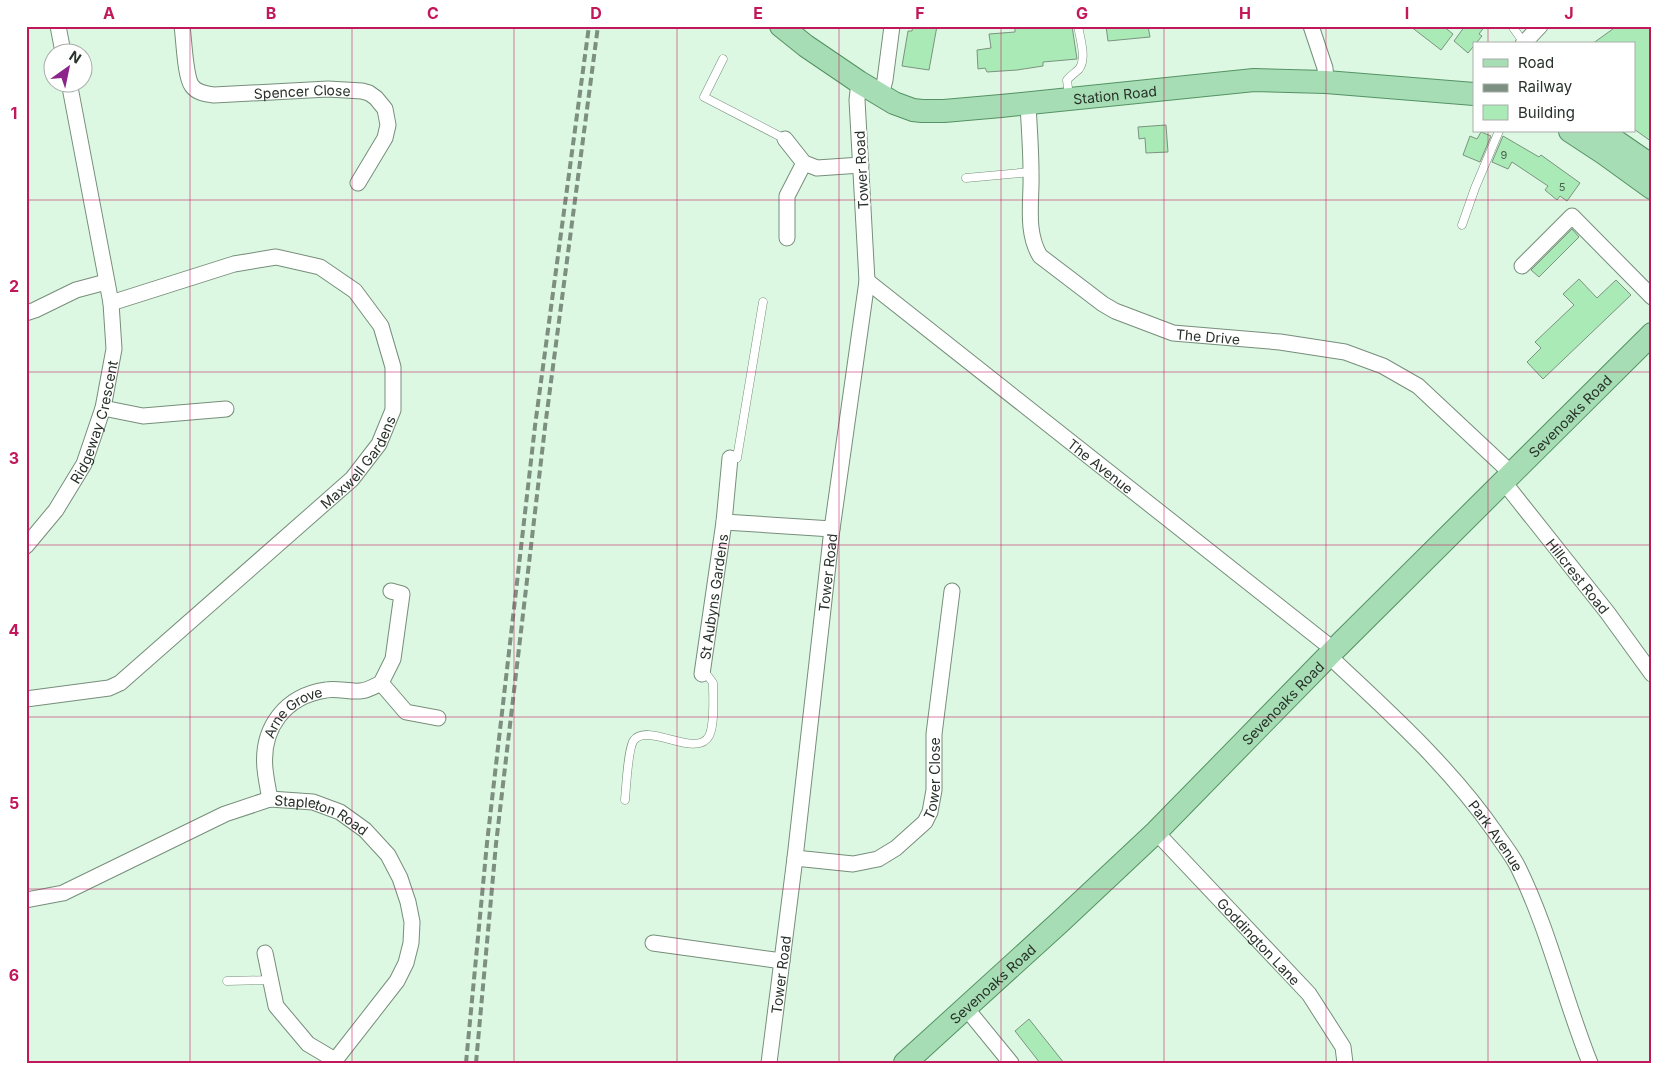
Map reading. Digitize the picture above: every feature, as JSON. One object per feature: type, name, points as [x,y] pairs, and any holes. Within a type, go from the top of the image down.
[{"type":"main road","name":"Station Road","points":[[781,26],[806,46],[881,95],[903,107],[927,112],[1254,80],[1326,82],[1473,94]]},
{"type":"main road","points":[[1572,132],[1652,188]]},
{"type":"main road","points":[[1602,132],[1652,166]]},
{"type":"main road","name":"Sevenoaks Road","points":[[905,1063],[1156,832],[1507,477],[1652,334]]},
{"type":"street","points":[[58,26],[61,42]]},
{"type":"street","name":"Spencer Close","points":[[182,26],[191,84],[204,94],[328,89],[362,91],[382,103],[388,116],[387,132],[358,183]]},
{"type":"street","points":[[881,95],[885,80],[892,26]]},
{"type":"street","points":[[1311,26],[1325,68],[1326,82]]},
{"type":"street","points":[[1525,42],[1540,26]]},
{"type":"street","name":"Tower Road","points":[[769,1063],[795,858],[832,529],[867,281],[857,100],[859,82]]},
{"type":"street","name":"Ridgeway Crescent","points":[[26,546],[56,510],[84,464],[104,408],[114,349],[111,303],[71,92]]},
{"type":"street","name":"The Drive","points":[[1028,103],[1031,232],[1033,244],[1040,256],[1115,312],[1173,333],[1280,342],[1326,349],[1344,352],[1383,366],[1418,386],[1507,477]]},
{"type":"street","points":[[785,139],[804,163],[818,168],[861,165]]},
{"type":"street","points":[[787,238],[787,196],[804,163]]},
{"type":"street","points":[[1522,266],[1572,216],[1652,297]]},
{"type":"street","name":"Maxwell Gardens","points":[[26,699],[109,688],[120,683],[352,479],[379,444],[393,410],[393,366],[381,326],[355,291],[320,267],[276,257],[234,264],[111,303]]},
{"type":"street","name":"The Avenue","points":[[867,281],[1332,653]]},
{"type":"street","points":[[26,312],[35,310],[76,290],[106,282]]},
{"type":"street","points":[[104,408],[143,416],[226,408]]},
{"type":"street","name":"St Aubyns Gardens","points":[[702,674],[724,522],[730,458]]},
{"type":"street","name":"Hillcrest Road","points":[[1507,477],[1652,674]]},
{"type":"street","name":"St Aubyns Gardens","points":[[724,522],[832,529]]},
{"type":"street","points":[[391,591],[402,594],[393,659],[381,683],[406,712],[438,718]]},
{"type":"street","name":"Tower Close","points":[[795,858],[853,864],[878,859],[896,848],[925,822],[930,812],[934,790],[934,734],[952,591]]},
{"type":"street","name":"Park Avenue","points":[[1332,653],[1431,755],[1476,806],[1517,864],[1538,910],[1590,1063]]},
{"type":"street","name":"Arne Grove","points":[[270,799],[264,767],[267,739],[275,721],[287,707],[304,695],[328,689],[362,692],[381,683]]},
{"type":"street","name":"Stapleton Road","points":[[26,900],[63,893],[225,814],[270,799],[313,802],[340,812],[365,830],[388,855],[400,878],[412,922],[411,942],[406,963],[397,981],[334,1061]]},
{"type":"street","name":"Goddington Lane","points":[[1156,832],[1309,994],[1343,1047],[1345,1063]]},
{"type":"street","points":[[653,943],[782,961]]},
{"type":"street","points":[[265,952],[276,1006],[308,1044],[334,1061]]},
{"type":"street","points":[[966,1008],[1011,1063]]},
{"type":"lane","points":[[1069,99],[1067,80],[1071,74],[1078,70],[1083,61],[1078,26]]},
{"type":"lane","points":[[1512,26],[1523,42]]},
{"type":"lane","points":[[724,59],[704,97],[785,139]]},
{"type":"lane","points":[[1462,225],[1499,132]]},
{"type":"lane","points":[[966,178],[1031,172]]},
{"type":"lane","points":[[730,458],[737,458],[763,302]]},
{"type":"lane","points":[[625,800],[631,745],[638,736],[644,734],[699,744],[708,737],[711,730],[714,683],[708,676],[702,674]]},
{"type":"lane","points":[[228,980],[271,980]]},
{"type":"building","points":[[913,26],[937,26],[929,70],[902,66],[908,31],[912,31]]},
{"type":"building","points":[[1015,26],[1072,26],[1077,59],[1043,62],[1043,66],[1017,70],[987,72],[985,68],[978,69],[977,50],[991,48],[989,34],[1015,32]]},
{"type":"building","points":[[1106,26],[1148,26],[1150,37],[1108,41]]},
{"type":"building","points":[[1410,26],[1443,26],[1453,34],[1441,50]]},
{"type":"building","points":[[1465,26],[1485,26],[1479,34],[1482,36],[1477,42],[1473,42],[1473,47],[1468,53],[1454,41]]},
{"type":"building","points":[[1617,26],[1652,26],[1652,142],[1636,130],[1636,42],[1595,42]]},
{"type":"building","points":[[1166,125],[1168,152],[1146,153],[1145,138],[1139,139],[1138,127]]},
{"type":"building","points":[[1481,132],[1491,136],[1480,162],[1463,155],[1470,136],[1477,139]]},
{"type":"building","points":[[1503,136],[1539,157],[1541,155],[1580,183],[1567,201],[1560,196],[1557,200],[1545,190],[1548,186],[1512,162],[1508,169],[1492,162]]},
{"type":"building","points":[[1572,229],[1579,237],[1539,277],[1531,270]]},
{"type":"building","points":[[1579,279],[1597,298],[1616,280],[1631,295],[1543,379],[1527,362],[1541,348],[1535,342],[1574,305],[1563,294]]},
{"type":"building","points":[[1029,1019],[1064,1063],[1040,1063],[1015,1031]]},
{"type":"railway","points":[[466,1063],[487,843],[535,426],[589,26]]},
{"type":"railway","points":[[476,1063],[496,844],[545,427],[598,26]]}]
